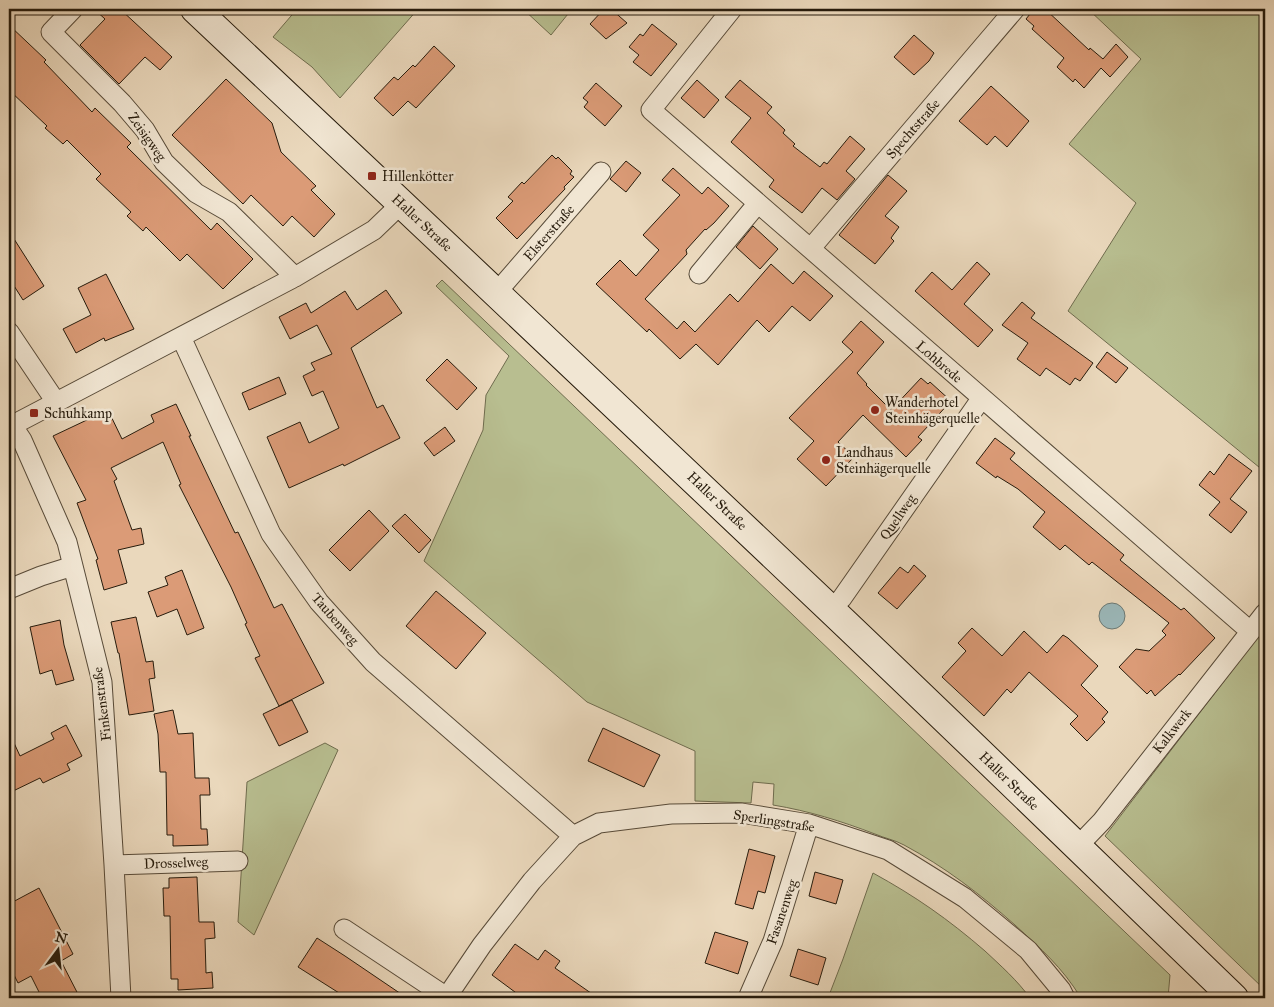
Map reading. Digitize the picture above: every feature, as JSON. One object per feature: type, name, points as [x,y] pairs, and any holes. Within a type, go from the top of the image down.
[{"type":"main road","name":"Haller Straße","points":[[195,9],[831,609],[1077,848],[1223,995]]},
{"type":"street","name":"Zeisigweg","points":[[73,9],[51,32],[122,102],[145,130],[164,162],[196,193],[229,212],[295,277]]},
{"type":"street","name":"Lohbrede","points":[[732,9],[651,110],[1250,631]]},
{"type":"street","name":"Spechtstraße","points":[[811,248],[1015,9]]},
{"type":"street","name":"Elsterstraße","points":[[497,292],[601,172]]},
{"type":"street","points":[[699,274],[758,203]]},
{"type":"street","points":[[11,426],[295,277],[374,230],[401,204]]},
{"type":"street","points":[[9,332],[56,402]]},
{"type":"street","name":"Taubenweg","points":[[181,337],[271,534],[319,602],[373,662],[572,836]]},
{"type":"street","name":"Quellweg","points":[[831,609],[842,598],[982,399]]},
{"type":"street","name":"Finkenstraße","points":[[11,426],[22,440],[67,542],[102,682],[121,998]]},
{"type":"street","points":[[9,589],[73,566]]},
{"type":"street","name":"Kalkwerk","points":[[1077,848],[1102,820],[1265,613]]},
{"type":"street","name":"Sperlingstraße","points":[[344,929],[447,998],[493,931],[532,881],[572,836],[599,823],[671,814],[741,813],[809,824],[888,850],[965,898],[1028,950],[1065,998]]},
{"type":"street","name":"Fasanenweg","points":[[748,998],[773,941],[809,824]]},
{"type":"street","name":"Drosselweg","points":[[114,865],[238,861]]},
{"type":"green space","points":[[297,9],[418,9],[340,98],[312,67],[273,37]]},
{"type":"green space","points":[[523,9],[572,9],[551,35]]},
{"type":"green space","points":[[1088,9],[1265,9],[1265,472],[1068,311],[1136,203],[1069,144],[1141,59]]},
{"type":"green space","points":[[442,280],[1170,975],[1168,998],[1081,998],[1059,968],[1034,942],[989,903],[948,872],[919,853],[897,842],[825,817],[773,805],[774,784],[753,782],[751,803],[695,801],[695,751],[587,702],[424,561],[483,430],[486,395],[509,356],[436,286]]},
{"type":"green space","points":[[1261,633],[1265,637],[1265,990],[1105,836]]},
{"type":"green space","points":[[325,743],[338,750],[254,935],[238,922],[247,782]]},
{"type":"green space","points":[[873,873],[917,899],[958,929],[1003,968],[1030,998],[828,998]]},
{"type":"water","points":[[1112,603],[1121,607],[1125,616],[1121,625],[1112,629],[1103,625],[1099,616],[1103,607]]},
{"type":"building","points":[[94,9],[120,9],[172,57],[160,70],[145,57],[119,84],[80,45],[105,19]]},
{"type":"building","points":[[604,9],[611,9],[627,23],[606,39],[590,24]]},
{"type":"building","points":[[1034,9],[1045,9],[1089,50],[1090,48],[1103,59],[1116,44],[1128,57],[1110,77],[1101,68],[1084,88],[1075,79],[1073,82],[1057,67],[1064,58],[1032,29],[1034,26],[1026,19]]},
{"type":"building","points":[[652,24],[677,44],[651,76],[633,62],[639,55],[629,47],[640,34],[643,36]]},
{"type":"building","points":[[9,25],[46,60],[44,62],[92,112],[95,108],[131,143],[127,147],[211,230],[217,223],[253,259],[223,289],[187,254],[180,261],[146,227],[143,231],[127,216],[131,212],[96,179],[101,174],[67,140],[63,144],[45,128],[47,126],[9,90]]},
{"type":"building","points":[[914,35],[934,53],[929,61],[914,75],[894,57]]},
{"type":"building","points":[[434,46],[455,66],[416,108],[408,101],[393,116],[374,98],[394,77],[398,80],[413,65],[415,67]]},
{"type":"building","points":[[226,79],[272,123],[281,152],[316,186],[311,190],[335,214],[314,237],[292,216],[283,226],[251,195],[243,204],[172,135]]},
{"type":"building","points":[[697,80],[719,100],[704,118],[681,98]]},
{"type":"building","points":[[740,80],[772,107],[767,113],[785,130],[783,133],[795,144],[793,146],[820,167],[824,162],[827,164],[850,136],[865,149],[846,171],[855,179],[837,200],[822,188],[802,213],[769,187],[774,180],[731,142],[751,118],[725,97]]},
{"type":"building","points":[[596,83],[622,106],[605,126],[584,107],[588,102],[583,98]]},
{"type":"building","points":[[991,86],[1029,121],[1007,147],[995,136],[987,145],[959,121]]},
{"type":"building","points":[[552,155],[556,159],[558,157],[572,171],[570,174],[574,177],[517,239],[496,218],[513,201],[508,197],[522,182],[524,184]]},
{"type":"building","points":[[626,161],[641,173],[626,192],[610,179]]},
{"type":"building","points":[[673,168],[702,194],[708,187],[729,206],[686,250],[687,254],[645,299],[677,329],[684,321],[695,332],[730,294],[738,302],[771,264],[793,284],[804,271],[833,296],[810,321],[792,306],[769,332],[757,320],[718,365],[696,344],[680,359],[649,329],[647,332],[596,284],[620,260],[636,276],[659,250],[643,235],[680,195],[662,180]]},
{"type":"building","points":[[888,175],[907,191],[885,216],[899,227],[891,238],[894,241],[875,264],[839,235]]},
{"type":"building","points":[[753,226],[778,249],[760,269],[736,247]]},
{"type":"building","points":[[9,231],[44,286],[23,300],[9,278]]},
{"type":"building","points":[[977,262],[990,274],[964,304],[993,330],[978,347],[915,291],[932,272],[952,290]]},
{"type":"building","points":[[106,274],[134,329],[105,341],[104,338],[76,353],[63,329],[91,315],[78,288]]},
{"type":"building","points":[[386,290],[402,313],[351,348],[377,408],[383,405],[400,438],[344,466],[343,464],[289,488],[267,437],[300,422],[309,443],[339,428],[323,391],[312,396],[303,376],[315,370],[311,363],[332,354],[317,325],[290,339],[279,317],[306,303],[311,313],[345,291],[357,310]]},
{"type":"building","points":[[1022,302],[1035,313],[1031,318],[1093,363],[1080,381],[1075,378],[1070,385],[1046,368],[1040,376],[1017,359],[1028,343],[1002,325]]},
{"type":"building","points":[[861,321],[884,342],[857,373],[891,410],[921,378],[928,384],[930,382],[951,401],[918,437],[922,440],[906,457],[863,415],[838,442],[854,457],[826,486],[797,459],[814,441],[789,418],[853,352],[842,342]]},
{"type":"building","points":[[1107,352],[1128,368],[1116,383],[1096,367]]},
{"type":"building","points":[[447,359],[477,388],[457,410],[426,380]]},
{"type":"building","points":[[279,377],[286,394],[249,410],[242,393]]},
{"type":"building","points":[[176,404],[235,533],[238,532],[274,608],[282,604],[324,683],[279,706],[255,658],[260,656],[245,624],[247,623],[231,587],[179,485],[181,484],[163,442],[111,468],[117,479],[114,481],[132,530],[141,528],[144,544],[118,550],[127,583],[104,590],[96,560],[98,559],[77,503],[86,500],[53,436],[108,410],[122,439],[154,422],[151,415]]},
{"type":"building","points":[[445,427],[455,441],[434,456],[424,443]]},
{"type":"building","points":[[995,438],[1015,453],[1010,459],[1124,555],[1120,560],[1181,610],[1184,608],[1215,638],[1180,675],[1155,696],[1151,690],[1147,694],[1119,667],[1136,649],[1149,651],[1166,635],[1162,631],[1169,623],[1092,562],[1089,565],[1065,545],[1060,550],[1033,527],[1045,512],[1018,489],[997,476],[996,478],[976,463]]},
{"type":"building","points":[[1229,454],[1252,471],[1230,499],[1247,512],[1231,533],[1209,515],[1220,502],[1199,485],[1210,471],[1214,475]]},
{"type":"building","points":[[369,510],[389,531],[350,571],[329,550]]},
{"type":"building","points":[[405,514],[431,540],[419,553],[392,526]]},
{"type":"building","points":[[914,565],[926,576],[897,609],[878,593],[900,567],[908,573]]},
{"type":"building","points":[[182,570],[204,628],[187,635],[177,609],[157,617],[148,592],[168,585],[165,577]]},
{"type":"building","points":[[436,591],[486,633],[456,669],[406,626]]},
{"type":"building","points":[[136,617],[146,662],[153,661],[155,678],[149,679],[154,711],[129,715],[119,653],[111,622]]},
{"type":"building","points":[[60,620],[64,645],[74,680],[56,685],[52,670],[40,674],[30,627]]},
{"type":"building","points":[[972,628],[1002,656],[1024,631],[1047,653],[1063,635],[1068,638],[1098,666],[1081,685],[1108,712],[1102,719],[1105,722],[1087,741],[1070,724],[1078,716],[1029,672],[1011,693],[1007,689],[984,716],[942,677],[966,651],[958,643]]},
{"type":"building","points":[[292,700],[308,732],[279,746],[263,714]]},
{"type":"building","points":[[173,710],[178,734],[193,733],[195,778],[209,778],[210,795],[200,795],[201,829],[207,829],[208,845],[173,846],[173,835],[167,835],[166,772],[160,772],[158,734],[154,714]]},
{"type":"building","points":[[66,725],[82,756],[67,764],[70,770],[43,783],[40,778],[9,793],[9,732],[20,756],[54,739],[51,733]]},
{"type":"building","points":[[603,728],[660,755],[644,787],[588,761]]},
{"type":"building","points":[[749,849],[775,856],[765,893],[758,891],[753,909],[735,904]]},
{"type":"building","points":[[815,872],[843,880],[836,904],[809,896]]},
{"type":"building","points":[[197,877],[199,922],[214,922],[215,938],[205,939],[206,973],[212,972],[213,988],[178,990],[178,979],[171,979],[170,916],[164,916],[163,888],[169,888],[169,878]]},
{"type":"building","points":[[39,888],[73,954],[61,961],[80,998],[42,998],[31,976],[18,983],[9,965],[9,904]]},
{"type":"building","points":[[715,932],[748,942],[738,974],[705,963]]},
{"type":"building","points":[[317,938],[407,998],[347,998],[298,967]]},
{"type":"building","points":[[515,944],[538,960],[545,950],[560,961],[555,968],[598,998],[523,998],[492,975]]},
{"type":"building","points":[[798,949],[826,958],[818,985],[790,976]]},
{"type":"place","name":"Hillenkötter","points":[[372,176]]},
{"type":"place","name":"Wanderhotel Steinhägerquelle","points":[[875,410]]},
{"type":"place","name":"Schuhkamp","points":[[34,413]]},
{"type":"place","name":"Landhaus Steinhägerquelle","points":[[826,460]]}]
